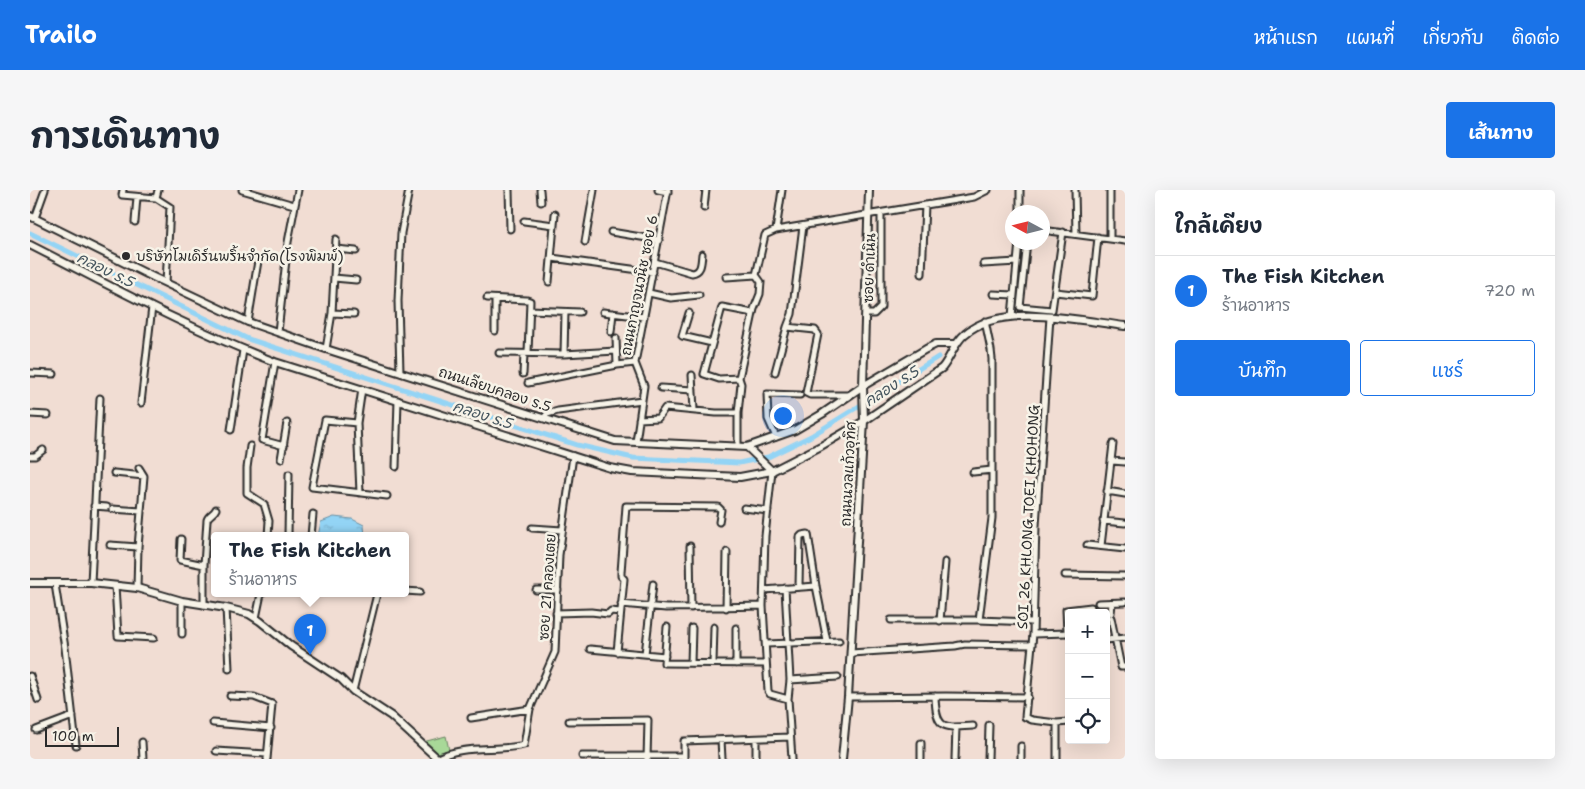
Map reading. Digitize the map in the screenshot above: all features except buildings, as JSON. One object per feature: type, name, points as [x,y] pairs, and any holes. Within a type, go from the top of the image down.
[{"type":"street","points":[[32,217],[45,190]]},
{"type":"street","points":[[123,190],[122,195],[156,198],[170,207],[166,283]]},
{"type":"street","points":[[156,198],[158,190]]},
{"type":"street","points":[[242,190],[294,205]]},
{"type":"street","points":[[278,332],[288,242],[298,190]]},
{"type":"street","points":[[400,372],[398,301],[401,233],[409,190]]},
{"type":"street","points":[[509,190],[510,230]]},
{"type":"street","points":[[540,190],[541,202]]},
{"type":"street","points":[[585,242],[594,190]]},
{"type":"street","points":[[658,190],[668,191]]},
{"type":"street","points":[[704,208],[706,190]]},
{"type":"street","points":[[776,230],[782,190]]},
{"type":"street","name":"ถนนนวลแก้วอุทิศ","points":[[842,759],[851,653],[864,421],[863,386],[869,190]]},
{"type":"street","points":[[738,446],[739,378],[760,294],[761,282],[756,275],[765,235],[776,230],[974,197],[988,190]]},
{"type":"street","points":[[1020,190],[1020,205]]},
{"type":"street","points":[[1075,190],[1076,234]]},
{"type":"street","points":[[1110,190],[1110,239]]},
{"type":"street","name":"ถนนกาญจนวนิช ซอย 6","points":[[636,442],[644,386],[635,363],[668,191]]},
{"type":"street","points":[[135,222],[137,197]]},
{"type":"street","points":[[922,274],[925,205]]},
{"type":"street","name":"ซอย ดำเนิน","points":[[866,314],[874,314],[881,307],[881,213]]},
{"type":"street","points":[[549,282],[555,214]]},
{"type":"street","name":"ถนนเลียบคลอง ร.5","points":[[32,217],[248,322],[614,441],[747,447],[795,430],[863,386],[936,344],[955,344]]},
{"type":"street","points":[[524,221],[554,225]]},
{"type":"street","points":[[775,372],[786,327],[792,314],[803,226]]},
{"type":"street","points":[[1050,231],[1125,241]]},
{"type":"street","points":[[611,232],[659,240]]},
{"type":"street","name":"SOI 26 KHLONG TOEI KHOHONG","points":[[1057,723],[1025,718],[1033,634],[1036,526],[1051,314],[1063,232]]},
{"type":"street","points":[[1055,292],[1092,296],[1098,237]]},
{"type":"street","points":[[326,348],[332,312],[336,239]]},
{"type":"street","points":[[30,246],[243,350],[275,362],[610,468],[632,472],[740,477],[772,470],[821,446],[864,421],[942,368],[950,357],[955,344],[966,333],[985,321],[1012,316],[1051,314]]},
{"type":"street","points":[[336,250],[356,251]]},
{"type":"street","points":[[1012,316],[1019,250]]},
{"type":"street","points":[[1026,250],[1020,307],[1125,326]]},
{"type":"street","points":[[655,262],[694,273],[700,270],[702,254]]},
{"type":"street","points":[[552,258],[653,272]]},
{"type":"street","points":[[248,322],[258,261]]},
{"type":"street","points":[[983,264],[1018,262]]},
{"type":"street","points":[[726,277],[756,275]]},
{"type":"street","points":[[334,278],[356,280]]},
{"type":"street","points":[[649,293],[671,298],[699,295]]},
{"type":"street","points":[[993,294],[1014,295]]},
{"type":"street","points":[[487,298],[527,300],[531,303],[523,374]]},
{"type":"street","points":[[495,299],[495,331]]},
{"type":"street","points":[[141,403],[152,307]]},
{"type":"street","points":[[739,378],[719,379],[704,374],[722,307],[754,314]]},
{"type":"street","points":[[530,310],[580,312]]},
{"type":"street","points":[[332,312],[354,314]]},
{"type":"street","points":[[564,354],[565,312]]},
{"type":"street","points":[[603,312],[644,317]]},
{"type":"street","points":[[611,332],[612,313]]},
{"type":"street","points":[[689,314],[682,336],[712,343]]},
{"type":"street","points":[[979,620],[992,518],[991,350],[985,321]]},
{"type":"street","points":[[786,327],[815,330],[818,334],[806,393],[810,395],[850,395]]},
{"type":"street","points":[[616,338],[617,365]]},
{"type":"street","points":[[230,430],[243,350]]},
{"type":"street","points":[[498,353],[564,354],[616,350]]},
{"type":"street","points":[[275,362],[262,440],[284,446]]},
{"type":"street","points":[[528,384],[617,365],[635,363]]},
{"type":"street","points":[[30,373],[54,374]]},
{"type":"street","points":[[692,375],[694,410]]},
{"type":"street","points":[[661,388],[693,390]]},
{"type":"street","points":[[360,492],[357,423],[362,389]]},
{"type":"street","points":[[776,437],[768,419],[767,394],[800,395]]},
{"type":"street","points":[[91,583],[100,398]]},
{"type":"street","points":[[396,467],[398,400]]},
{"type":"street","points":[[544,418],[547,414],[558,411],[642,400]]},
{"type":"street","points":[[639,419],[658,418],[665,408],[738,413]]},
{"type":"street","points":[[30,414],[48,415]]},
{"type":"street","points":[[357,423],[325,420],[312,487],[387,496]]},
{"type":"street","points":[[281,459],[287,423]]},
{"type":"street","points":[[1101,546],[1114,444]]},
{"type":"street","points":[[250,446],[247,468],[247,493],[264,504],[269,521],[268,532]]},
{"type":"street","points":[[747,447],[772,470]]},
{"type":"street","points":[[30,456],[35,456],[43,450]]},
{"type":"street","name":"ซอย 21 คลองเตย","points":[[437,759],[444,754],[524,745],[530,709],[555,652],[562,530],[573,456]]},
{"type":"street","points":[[1112,460],[1125,462]]},
{"type":"street","points":[[138,588],[138,547],[144,476],[140,468]]},
{"type":"street","points":[[772,470],[765,536],[763,606],[767,644],[766,664],[768,691],[770,694],[788,699]]},
{"type":"street","points":[[973,472],[992,470]]},
{"type":"street","points":[[114,473],[144,476]]},
{"type":"street","points":[[288,532],[289,474]]},
{"type":"street","points":[[1107,491],[1125,494]]},
{"type":"street","points":[[94,506],[141,511]]},
{"type":"street","points":[[617,652],[624,579],[621,576],[621,572],[626,506],[718,507],[721,510],[719,522]]},
{"type":"street","points":[[744,508],[768,511]]},
{"type":"street","points":[[204,605],[207,520],[216,509]]},
{"type":"street","points":[[312,532],[314,514]]},
{"type":"street","points":[[1103,521],[1125,523]]},
{"type":"street","points":[[532,528],[562,530]]},
{"type":"street","points":[[798,586],[800,537],[808,534],[826,641]]},
{"type":"street","points":[[181,539],[180,560],[204,565]]},
{"type":"street","points":[[110,545],[138,547]]},
{"type":"street","points":[[1087,545],[1125,549]]},
{"type":"street","points":[[690,546],[691,608]]},
{"type":"street","points":[[726,608],[727,552]]},
{"type":"street","points":[[940,621],[945,562]]},
{"type":"street","points":[[1065,575],[1125,576]]},
{"type":"street","points":[[30,583],[91,583],[138,588],[182,601],[226,608],[249,614],[291,646],[341,679],[353,691],[391,716],[437,759]]},
{"type":"street","points":[[55,584],[66,648],[76,744]]},
{"type":"street","points":[[645,654],[653,584]]},
{"type":"street","points":[[116,586],[118,636],[154,638]]},
{"type":"street","points":[[764,590],[816,586]]},
{"type":"street","points":[[785,588],[790,680],[788,699],[792,759]]},
{"type":"street","points":[[536,590],[558,590]]},
{"type":"street","points":[[409,591],[420,592]]},
{"type":"street","points":[[256,618],[260,597]]},
{"type":"street","points":[[353,691],[376,597]]},
{"type":"street","points":[[182,601],[182,634]]},
{"type":"street","points":[[1098,603],[1125,602]]},
{"type":"street","points":[[1112,603],[1111,616],[1121,667],[1125,667]]},
{"type":"street","points":[[621,604],[666,608],[763,606]]},
{"type":"street","points":[[1074,609],[1091,607],[1091,609]]},
{"type":"street","points":[[226,608],[229,670]]},
{"type":"street","points":[[556,613],[591,612],[608,614],[611,611],[620,612]]},
{"type":"street","points":[[891,620],[1033,622]]},
{"type":"street","points":[[667,627],[664,663],[766,664]]},
{"type":"street","points":[[691,663],[692,628]]},
{"type":"street","points":[[713,664],[714,628]]},
{"type":"street","points":[[736,628],[736,664]]},
{"type":"street","points":[[1033,634],[1065,633]]},
{"type":"street","points":[[1110,640],[1125,638]]},
{"type":"street","points":[[767,644],[839,640]]},
{"type":"street","points":[[851,653],[965,644],[1032,645]]},
{"type":"street","points":[[590,649],[665,656]]},
{"type":"street","points":[[30,676],[38,700]]},
{"type":"street","points":[[790,680],[838,677]]},
{"type":"street","points":[[216,751],[267,756],[272,704],[254,697],[230,696]]},
{"type":"street","points":[[934,696],[936,712],[946,727],[973,726]]},
{"type":"street","points":[[848,697],[1028,697]]},
{"type":"street","points":[[471,718],[530,709]]},
{"type":"street","points":[[36,730],[72,716]]},
{"type":"street","points":[[569,721],[648,720],[647,758]]},
{"type":"street","points":[[1057,759],[1057,723],[1065,722]]},
{"type":"street","points":[[213,723],[271,728]]},
{"type":"street","points":[[988,759],[989,725]]},
{"type":"street","points":[[955,759],[956,727]]},
{"type":"street","points":[[582,756],[684,757],[684,741],[790,737]]},
{"type":"street","points":[[756,738],[756,759]]},
{"type":"street","points":[[721,740],[722,759]]},
{"type":"street","points":[[142,742],[143,759]]},
{"type":"street","points":[[921,743],[921,759]]},
{"type":"street","points":[[1021,746],[1021,759]]},
{"type":"green space","points":[[446,736],[449,750],[438,753],[423,742]]},
{"type":"water","points":[[334,517],[352,519],[364,525],[365,532],[319,532],[321,522]]},
{"type":"waterway","name":"คลอง ร.5","points":[[30,233],[248,339],[577,445],[633,458],[739,463],[768,457],[811,436],[938,357]]},
{"type":"place","name":"บริษัทโมเดิร์นพริ้นจำกัด(โรงพิมพ์)","points":[[126,256]]},
{"type":"place","name":"The Fish Kitchen","points":[[310,655]]}]
